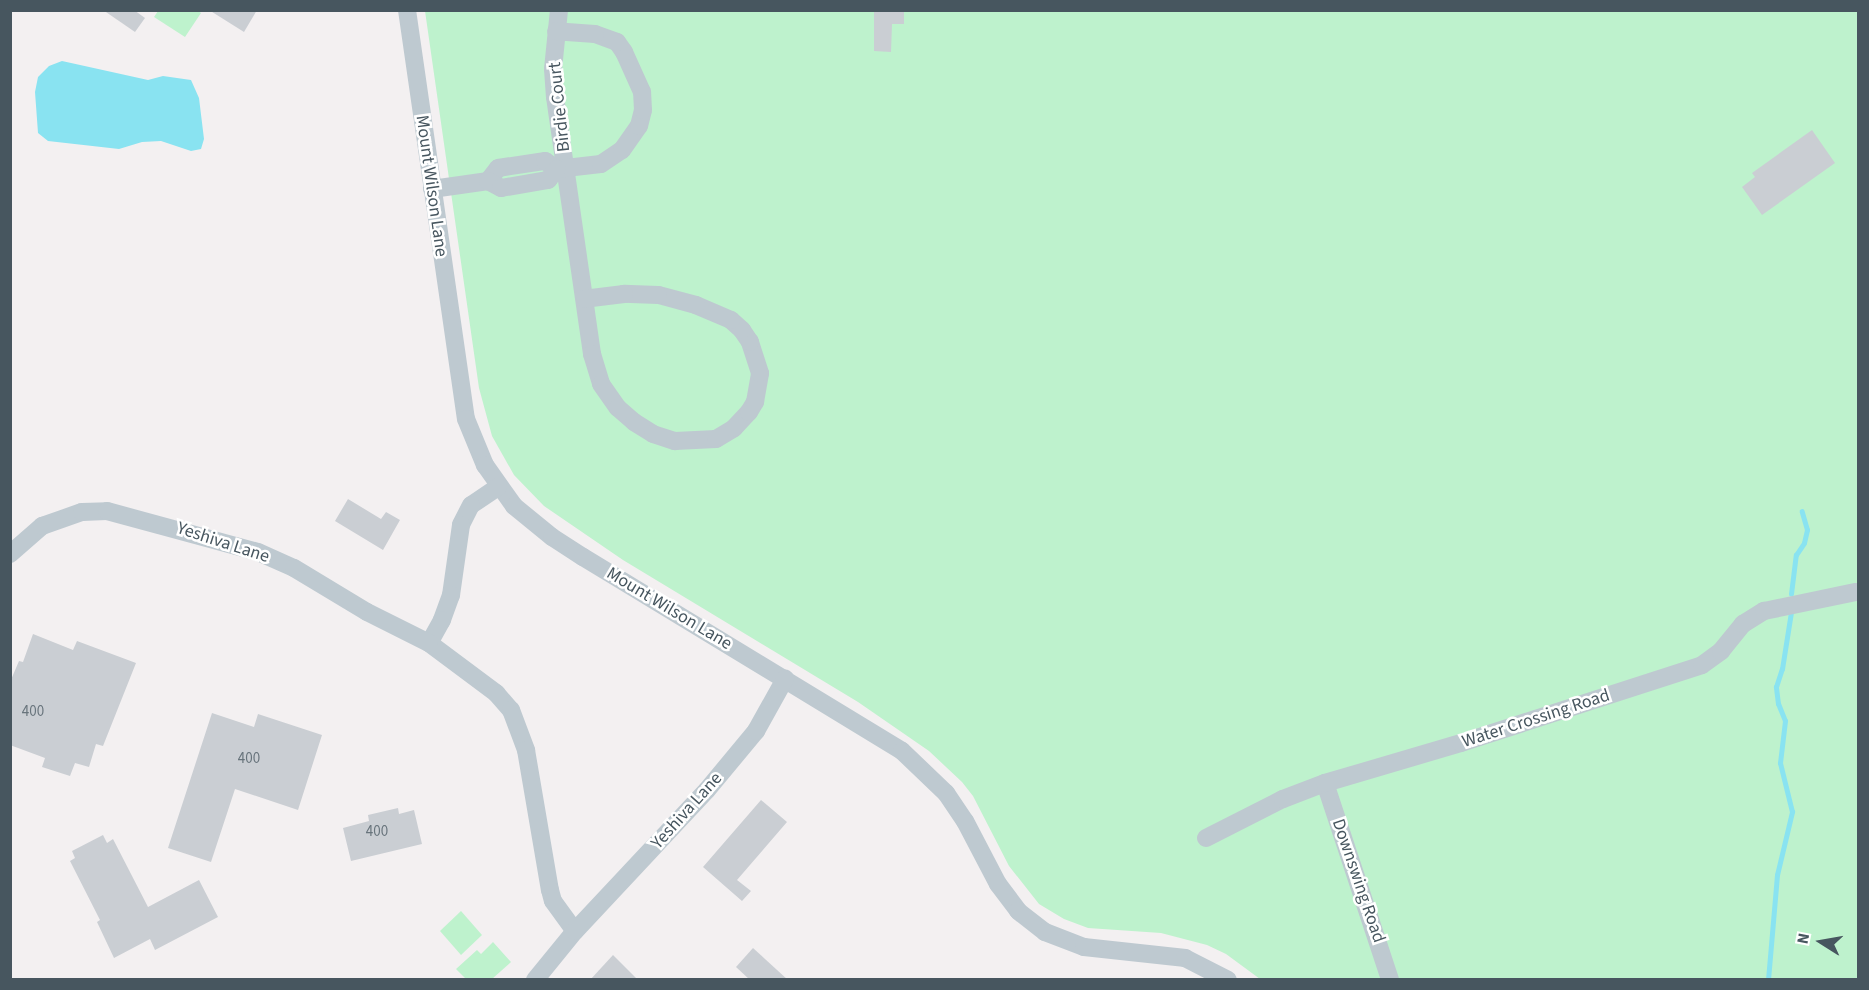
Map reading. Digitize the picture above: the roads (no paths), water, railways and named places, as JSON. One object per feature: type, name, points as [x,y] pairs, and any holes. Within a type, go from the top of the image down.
[{"type":"street","name":"Mount Wilson Lane","points":[[407,10],[466,419],[474,445],[498,487],[520,511],[552,537],[902,751],[933,779],[956,806],[1008,899],[1045,932],[1084,947],[1185,958],[1205,966],[1228,980]]},
{"type":"street","name":"Birdie Court","points":[[559,10],[556,31],[555,87],[562,168],[585,299],[592,354],[601,384],[618,408],[634,422],[664,439],[704,441],[726,434],[750,412],[758,391],[760,373],[757,356],[742,330],[731,320],[696,305],[658,296],[624,294],[585,299]]},
{"type":"street","points":[[556,31],[596,34],[617,42],[642,92],[639,126],[622,150],[601,164],[562,168]]},
{"type":"street","name":"Birdie Court","points":[[432,189],[488,181],[498,168],[545,160],[562,168]]},
{"type":"street","points":[[429,644],[442,620],[451,595],[466,513],[471,505],[498,487]]},
{"type":"street","name":"Yeshiva Lane","points":[[10,554],[42,526],[82,512],[108,511],[258,552],[294,568],[367,612],[429,644],[496,693],[511,710],[526,750],[553,901],[575,931]]},
{"type":"street","name":"Water Crossing Road","points":[[1206,838],[1283,799],[1324,783],[1461,743],[1702,665],[1720,651],[1743,624],[1764,611],[1856,592]]},
{"type":"street","name":"Yeshiva Lane","points":[[535,980],[575,931],[707,790],[756,731],[785,679]]},
{"type":"street","name":"Downswing Road","points":[[1324,783],[1390,980]]},
{"type":"water","points":[[62,61],[148,80],[163,76],[191,80],[199,98],[204,139],[201,149],[191,151],[161,141],[142,142],[119,149],[48,141],[38,133],[35,92],[38,77],[49,66]]},
{"type":"waterway","points":[[1791,594],[1796,555],[1804,543],[1807,530],[1802,512]]},
{"type":"waterway","points":[[1768,980],[1777,875],[1792,812],[1780,763],[1785,721],[1778,704],[1776,687],[1782,669],[1791,612]]}]
